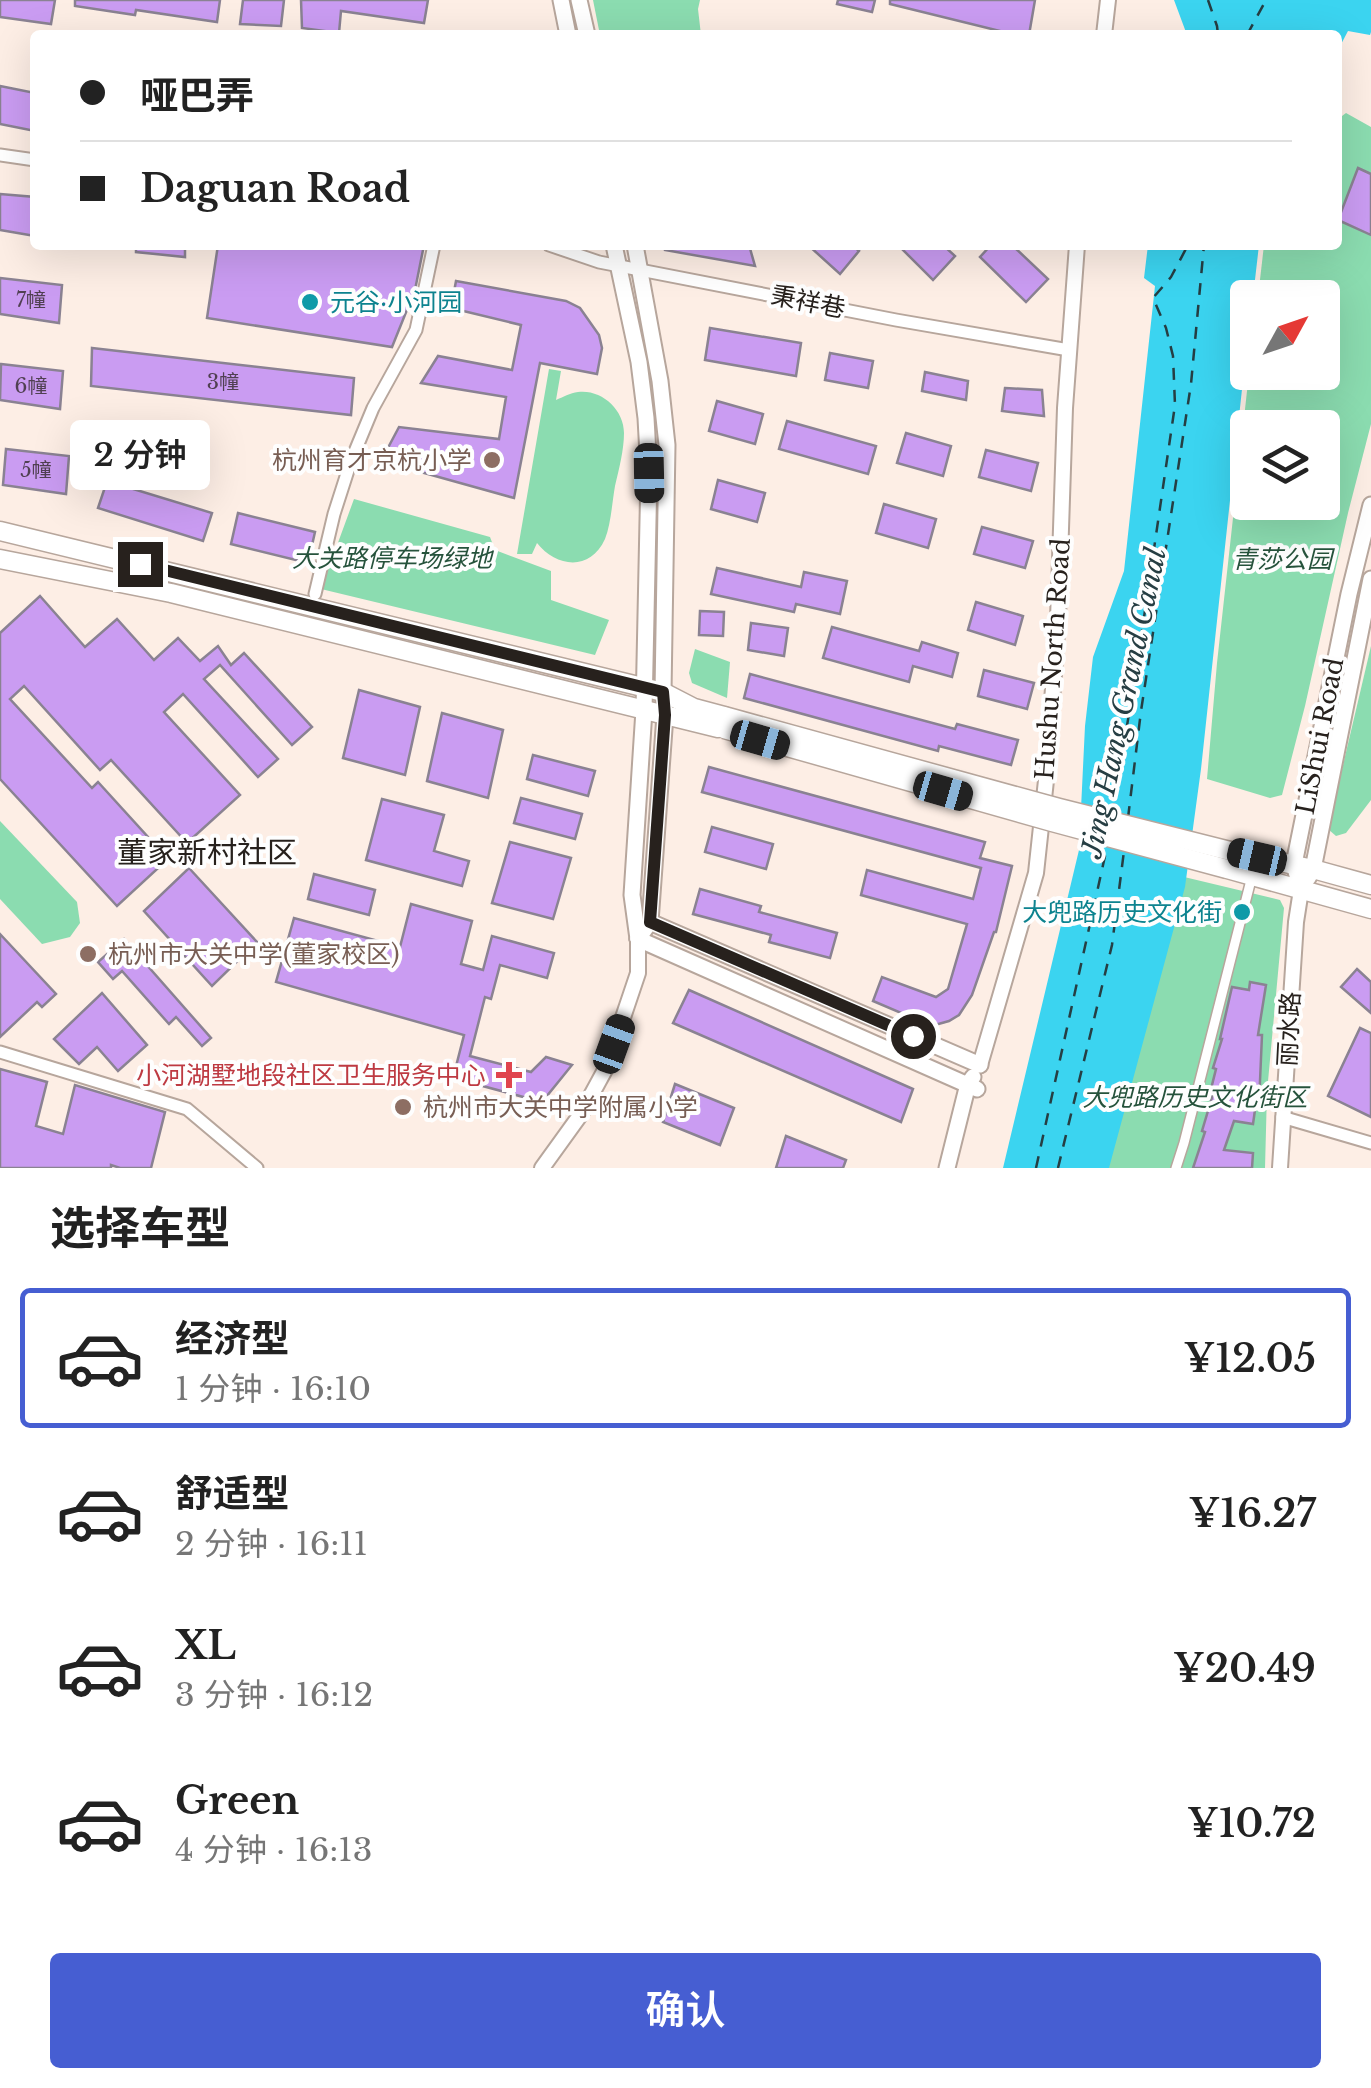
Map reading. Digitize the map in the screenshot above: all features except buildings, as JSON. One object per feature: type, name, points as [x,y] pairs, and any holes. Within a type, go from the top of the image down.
[{"type":"main road","points":[[561,0],[567,30]]},
{"type":"main road","points":[[579,0],[586,30]]},
{"type":"main road","points":[[615,250],[639,362],[646,418],[654,690],[665,715],[650,922],[638,939]]},
{"type":"main road","points":[[637,250],[667,444],[654,690],[644,710],[632,895],[638,939]]},
{"type":"main road","name":"LiShui Road","points":[[1301,890],[1349,594],[1371,505]]},
{"type":"main road","points":[[0,531],[654,690],[724,723]]},
{"type":"main road","points":[[0,559],[172,594],[665,715],[724,723],[1059,808],[1229,860],[1304,866],[1371,885]]},
{"type":"main road","name":"LiShui Road","points":[[1304,866],[1371,580]]},
{"type":"main road","points":[[1229,860],[1252,876],[1371,909]]},
{"type":"main road","points":[[650,922],[980,1064]]},
{"type":"main road","points":[[638,939],[972,1087]]},
{"type":"main road","name":"Hushu North Road","points":[[947,1168],[980,1064]]},
{"type":"main road","name":"Hushu North Road","points":[[957,1168],[972,1087]]},
{"type":"street","points":[[1105,30],[1108,0]]},
{"type":"street","points":[[0,154],[30,159]]},
{"type":"street","points":[[315,594],[351,461],[372,408],[416,330],[433,250]]},
{"type":"street","name":"秉祥巷","points":[[564,250],[618,266],[1069,350]]},
{"type":"street","name":"Hushu North Road","points":[[980,1064],[1036,874],[1058,618],[1064,425],[1077,250]]},
{"type":"street","points":[[1176,1168],[1252,876]]},
{"type":"street","name":"丽水路","points":[[1280,1168],[1301,890]]},
{"type":"street","points":[[542,1168],[581,1114],[606,1068],[638,973],[638,939]]},
{"type":"street","points":[[0,1052],[187,1109],[257,1168]]},
{"type":"street","points":[[1282,1117],[1371,1143]]},
{"type":"green space","points":[[593,0],[700,0],[700,30],[599,30]]},
{"type":"green space","name":"青莎公园","points":[[1346,113],[1371,127],[1371,424],[1282,795],[1270,798],[1207,779],[1233,520],[1340,520],[1340,410],[1245,410],[1247,390],[1340,390],[1340,280],[1260,280],[1263,250],[1342,250],[1342,116]]},
{"type":"green space","points":[[549,369],[561,371],[556,400],[578,392],[595,394],[610,402],[623,424],[622,453],[607,533],[599,550],[582,561],[563,561],[537,543],[532,554],[517,554]]},
{"type":"green space","name":"大关路停车场绿地","points":[[354,499],[490,537],[495,550],[551,571],[551,600],[609,620],[595,655],[321,589]]},
{"type":"green space","points":[[1371,646],[1371,800],[1346,833],[1336,836],[1328,829]]},
{"type":"green space","points":[[695,649],[730,662],[727,698],[692,683],[689,673]]},
{"type":"green space","points":[[0,821],[77,902],[80,923],[70,937],[42,944],[0,899]]},
{"type":"green space","name":"大兜路历史文化街区","points":[[1180,876],[1280,900],[1284,908],[1267,1092],[1265,1168],[1102,1168]]},
{"type":"water","points":[[1174,0],[1371,0],[1370,35],[1348,31],[1342,42],[1342,30],[1185,30]]},
{"type":"water","name":"Jing Hang Grand Canal","points":[[1147,250],[1258,250],[1255,280],[1230,280],[1230,390],[1242,390],[1240,410],[1230,410],[1230,500],[1185,887],[1109,1168],[1003,1168],[1079,850],[1093,657],[1124,571],[1155,286],[1144,278]]},
{"type":"ferry route","points":[[1208,0],[1217,30]]},
{"type":"ferry route","points":[[1250,30],[1266,0]]},
{"type":"ferry route","points":[[1112,815],[1175,405],[1173,356],[1153,298],[1171,277],[1185,250]]},
{"type":"ferry route","points":[[1128,818],[1191,384],[1204,250]]},
{"type":"ferry route","points":[[1036,1168],[1107,847]]},
{"type":"ferry route","points":[[1058,1168],[1112,945],[1124,851]]},
{"type":"place","name":"元谷·小河园","points":[[310,302]]},
{"type":"place","name":"杭州育才京杭小学","points":[[492,460]]},
{"type":"place","name":"大兜路历史文化街","points":[[1242,912]]},
{"type":"place","name":"杭州市大关中学(董家校区)","points":[[88,954]]},
{"type":"place","name":"小河湖墅地段社区卫生服务中心","points":[[509,1075]]},
{"type":"place","name":"杭州市大关中学附属小学","points":[[403,1107]]},
{"type":"district","name":"董家新村社区","points":[[207,852]]},
{"type":"route","points":[[140,564],[663,692],[665,715],[650,922],[913,1036]]}]
